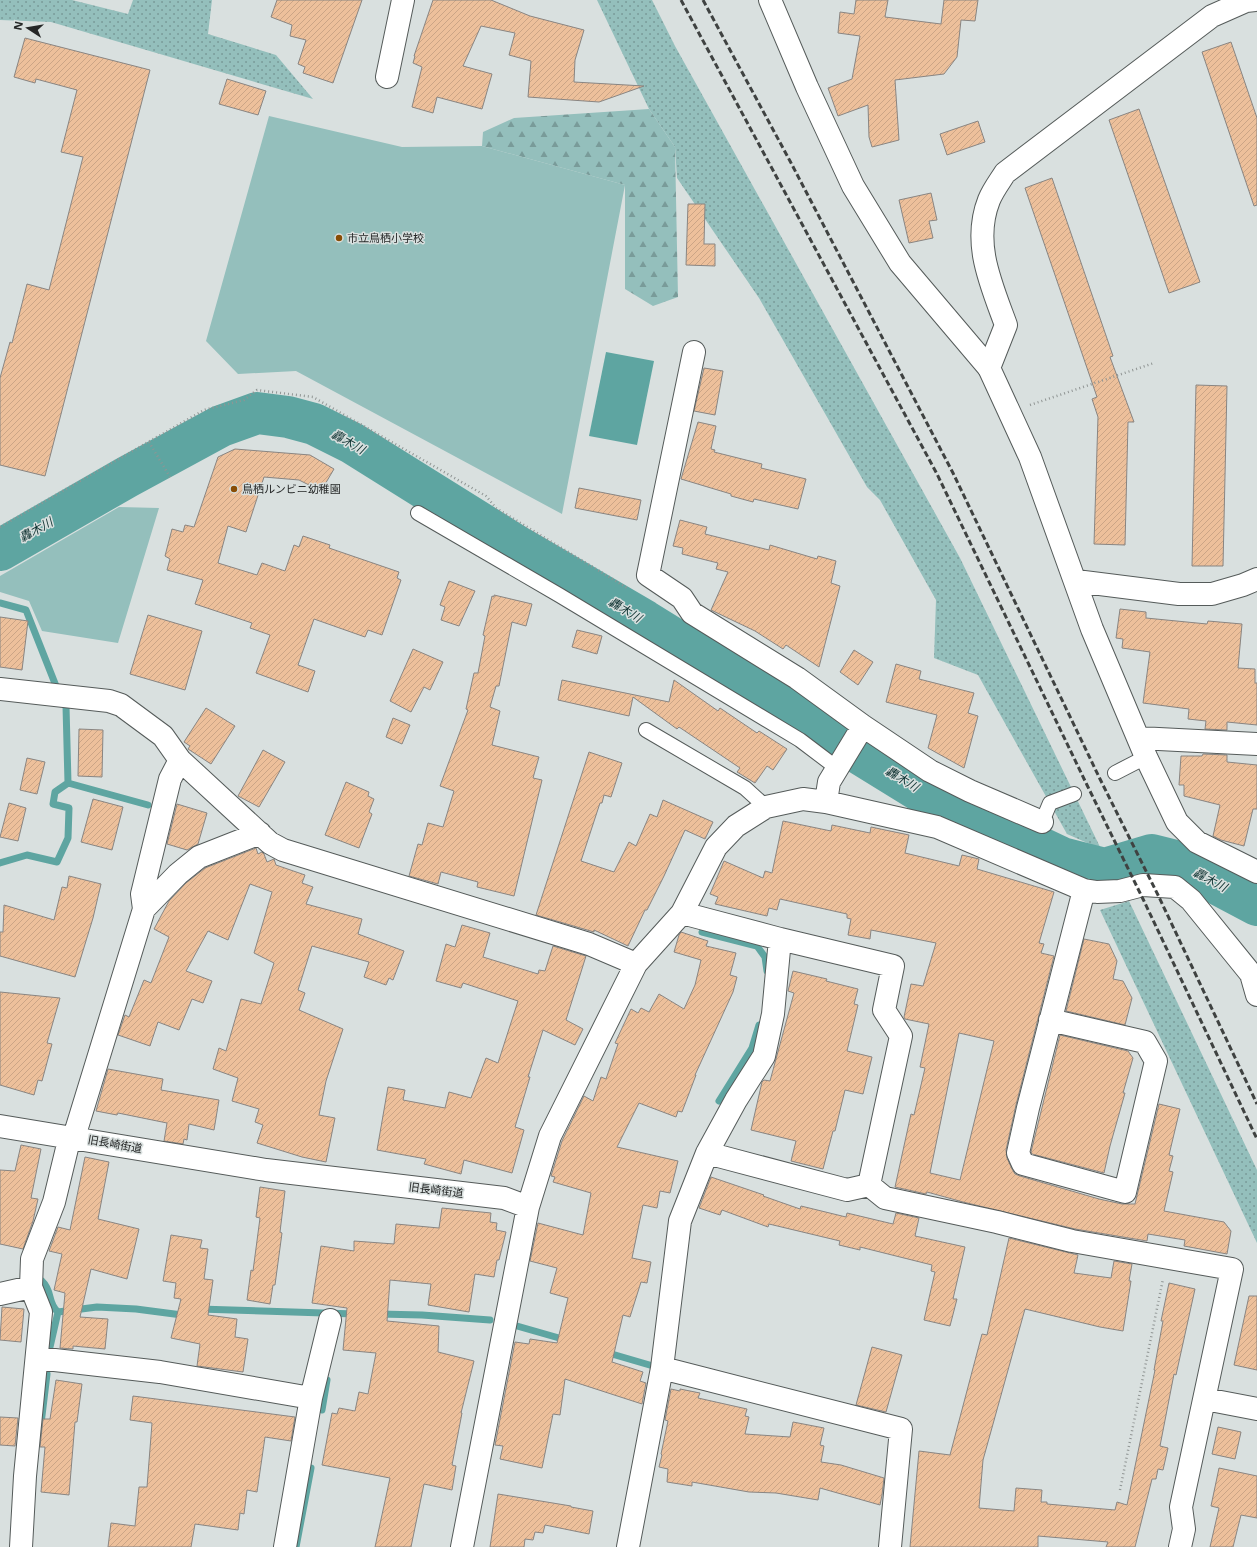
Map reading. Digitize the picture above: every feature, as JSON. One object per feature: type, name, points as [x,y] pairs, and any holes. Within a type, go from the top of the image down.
[{"type":"street","points":[[387,77],[403,0]]},
{"type":"street","points":[[770,0],[807,87],[853,186],[900,263],[989,368],[1030,456],[1092,629],[1177,822],[1197,842],[1257,872]]},
{"type":"street","points":[[989,368],[1006,325],[989,278],[982,247],[983,222],[990,199],[1005,172],[1212,16],[1246,1],[1255,0]]},
{"type":"street","points":[[694,352],[648,575],[682,598],[692,613],[797,678],[863,726],[930,770],[970,791],[1042,822]]},
{"type":"street","points":[[1076,581],[1179,594],[1212,594],[1244,585],[1257,579]]},
{"type":"street","points":[[0,689],[109,701],[121,705],[163,736],[180,760],[270,843],[283,850],[589,944],[636,964]]},
{"type":"street","points":[[826,802],[829,782],[863,726]]},
{"type":"street","points":[[1143,747],[1257,744]]},
{"type":"street","points":[[21,1547],[25,1476],[41,1312],[31,1287],[32,1259],[54,1202],[72,1137],[144,910],[142,894],[170,779],[180,760]]},
{"type":"street","points":[[462,1547],[528,1207],[550,1136],[636,964],[682,914],[716,847],[736,826],[766,807],[803,799],[826,802],[937,826],[1084,890],[1097,892],[1120,891],[1143,885],[1175,887],[1191,900],[1254,970],[1257,995]]},
{"type":"street","points":[[144,910],[178,874],[199,857],[260,833]]},
{"type":"street","points":[[1050,1020],[1145,1042],[1156,1061],[1125,1192],[1023,1164],[1018,1153],[1050,1020],[1084,890]]},
{"type":"street","points":[[682,914],[894,966],[884,1010],[901,1036],[869,1185]]},
{"type":"street","points":[[628,1547],[662,1368],[680,1221],[707,1153],[736,1100],[764,1056],[773,1014],[780,939]]},
{"type":"street","name":"旧長崎街道","points":[[0,1126],[266,1170],[504,1198],[528,1207]]},
{"type":"street","points":[[707,1153],[847,1190],[869,1185]]},
{"type":"street","points":[[869,1185],[885,1198],[997,1222],[1072,1241],[1232,1270],[1182,1507],[1184,1529],[1180,1547]]},
{"type":"street","points":[[0,1294],[31,1287]]},
{"type":"street","points":[[285,1547],[311,1398],[330,1320]]},
{"type":"street","points":[[37,1358],[160,1372],[311,1398]]},
{"type":"street","points":[[662,1368],[901,1429],[890,1547]]},
{"type":"street","points":[[1204,1399],[1257,1409]]},
{"type":"lane","points":[[418,513],[800,740],[837,768]]},
{"type":"lane","points":[[646,730],[745,788],[766,807]]},
{"type":"lane","points":[[1115,773],[1143,747]]},
{"type":"lane","points":[[1042,822],[1050,803],[1074,794]]},
{"type":"path","points":[[1024,407],[1154,363]]},
{"type":"path","points":[[149,442],[170,477]]},
{"type":"path","points":[[1120,1490],[1167,1258]]},
{"type":"green space","points":[[0,0],[72,0],[128,14],[133,0],[212,0],[208,34],[276,55],[313,99],[51,22],[0,20]]},
{"type":"green space","points":[[597,0],[652,0],[675,46],[960,558],[1101,849],[1067,834],[978,675],[934,658],[936,600],[880,500],[867,487],[759,298],[677,178],[675,147],[649,109]]},
{"type":"green space","points":[[649,109],[675,147],[678,297],[653,306],[625,289],[625,185],[482,146],[483,132],[514,118]]},
{"type":"green space","points":[[269,116],[402,147],[482,146],[625,185],[562,514],[296,371],[238,374],[206,341]]},
{"type":"green space","points":[[119,507],[159,508],[118,643],[42,631],[29,601],[0,592],[0,576]]},
{"type":"green space","points":[[1129,901],[1257,1170],[1257,1243],[1100,910]]},
{"type":"shaded area","points":[[606,352],[654,361],[637,445],[589,436]]},
{"type":"building","points":[[277,0],[362,0],[333,83],[303,73],[305,67],[298,64],[306,40],[290,36],[292,25],[271,17]]},
{"type":"building","points":[[433,0],[491,0],[530,16],[584,30],[575,60],[574,82],[644,86],[599,102],[528,97],[531,61],[509,55],[515,33],[481,26],[463,66],[492,74],[482,109],[437,97],[433,113],[412,107],[422,67],[413,63],[414,56]]},
{"type":"building","points":[[856,0],[888,0],[885,17],[941,24],[944,0],[978,0],[975,21],[961,20],[957,57],[944,74],[895,80],[899,140],[872,147],[869,137],[868,105],[838,116],[828,88],[852,79],[860,36],[838,33],[840,12],[854,14]]},
{"type":"building","points":[[25,38],[150,70],[45,476],[0,465],[0,378],[10,342],[12,343],[27,284],[49,290],[83,157],[61,152],[77,90],[36,79],[35,83],[14,77]]},
{"type":"building","points":[[1231,42],[1257,118],[1257,205],[1254,206],[1202,52]]},
{"type":"building","points":[[227,79],[266,91],[258,115],[219,104]]},
{"type":"building","points":[[1139,109],[1200,282],[1169,293],[1109,120]]},
{"type":"building","points":[[978,121],[985,142],[947,155],[940,134]]},
{"type":"building","points":[[1052,178],[1113,356],[1110,357],[1134,422],[1128,422],[1125,545],[1094,544],[1098,417],[1092,399],[1097,397],[1025,188]]},
{"type":"building","points":[[931,193],[937,220],[929,221],[933,238],[909,243],[899,200]]},
{"type":"building","points":[[688,204],[705,204],[704,244],[715,244],[715,266],[686,265]]},
{"type":"building","points":[[704,368],[723,371],[715,415],[694,411]]},
{"type":"building","points":[[1196,385],[1227,386],[1223,566],[1192,566]]},
{"type":"building","points":[[698,422],[716,426],[711,449],[715,450],[714,452],[762,464],[761,468],[806,479],[798,509],[754,499],[753,502],[681,479]]},
{"type":"building","points":[[235,449],[310,455],[334,469],[321,491],[299,480],[264,477],[246,532],[228,526],[218,563],[257,575],[262,563],[285,571],[294,545],[299,547],[303,536],[330,545],[329,548],[399,572],[397,578],[401,580],[382,635],[368,630],[365,637],[314,619],[298,665],[315,671],[308,692],[256,673],[270,635],[250,628],[252,623],[195,604],[203,580],[167,570],[170,559],[165,556],[172,529],[183,532],[185,525],[194,527],[218,457]]},
{"type":"building","points":[[579,488],[641,500],[637,520],[575,508]]},
{"type":"building","points":[[680,520],[707,527],[705,534],[769,550],[770,545],[817,559],[818,556],[836,561],[831,583],[840,586],[819,667],[786,645],[783,649],[755,631],[711,610],[728,572],[716,569],[718,563],[682,554],[683,548],[673,546]]},
{"type":"building","points":[[449,581],[475,591],[459,626],[441,620],[445,607],[440,605]]},
{"type":"building","points":[[494,595],[532,604],[526,626],[512,622],[499,686],[496,686],[490,707],[500,711],[492,745],[539,757],[533,778],[542,780],[514,896],[477,887],[478,882],[441,872],[438,884],[409,876],[418,844],[422,845],[428,823],[443,827],[454,791],[440,786],[468,710],[466,709],[474,673],[478,673],[485,636],[483,635],[492,596],[494,597]]},
{"type":"building","points":[[1120,609],[1146,612],[1146,618],[1207,624],[1208,621],[1242,624],[1238,668],[1255,669],[1255,683],[1257,683],[1257,725],[1227,722],[1227,730],[1205,729],[1206,721],[1188,719],[1189,709],[1143,703],[1150,652],[1122,648],[1123,639],[1116,638]]},
{"type":"building","points":[[148,615],[202,631],[185,690],[130,674]]},
{"type":"building","points":[[0,617],[28,621],[22,670],[0,667]]},
{"type":"building","points":[[577,630],[602,636],[597,654],[572,647]]},
{"type":"building","points":[[413,649],[443,662],[430,690],[424,687],[411,712],[390,701]]},
{"type":"building","points":[[854,650],[873,662],[858,685],[840,672]]},
{"type":"building","points":[[896,664],[921,671],[919,679],[974,693],[968,713],[978,716],[964,768],[928,748],[937,715],[886,702]]},
{"type":"building","points":[[562,680],[669,702],[674,680],[718,711],[720,708],[757,733],[759,731],[787,749],[773,770],[767,766],[755,783],[737,772],[740,768],[679,727],[677,729],[633,697],[629,716],[558,700]]},
{"type":"building","points":[[206,708],[235,726],[211,764],[188,749],[190,746],[184,742]]},
{"type":"building","points":[[393,718],[410,725],[402,744],[386,737]]},
{"type":"building","points":[[79,729],[103,730],[102,777],[78,776]]},
{"type":"building","points":[[263,750],[285,762],[259,807],[238,796]]},
{"type":"building","points":[[589,752],[622,763],[611,797],[604,795],[602,803],[600,803],[581,861],[614,872],[629,842],[636,846],[650,814],[657,817],[663,800],[713,822],[705,839],[685,830],[664,876],[647,910],[645,910],[628,946],[594,930],[594,932],[536,915]]},
{"type":"building","points":[[1203,754],[1227,755],[1227,762],[1257,765],[1257,809],[1253,809],[1244,846],[1221,840],[1213,836],[1220,805],[1184,796],[1184,785],[1179,785],[1181,756],[1202,756]]},
{"type":"building","points":[[27,758],[45,762],[37,794],[20,790]]},
{"type":"building","points":[[346,782],[369,792],[368,796],[374,799],[369,812],[372,814],[359,848],[325,835]]},
{"type":"building","points":[[93,799],[123,807],[112,850],[81,842]]},
{"type":"building","points":[[9,803],[26,808],[18,841],[0,837]]},
{"type":"building","points":[[177,804],[207,813],[198,844],[187,850],[167,844]]},
{"type":"building","points":[[783,821],[831,831],[832,825],[870,833],[871,827],[909,835],[905,853],[959,866],[962,855],[979,859],[977,869],[1054,892],[1039,943],[1044,944],[1041,953],[1054,956],[1006,1150],[1007,1158],[1012,1169],[1015,1174],[1020,1176],[1099,1199],[1122,1204],[1135,1204],[1159,1104],[1180,1109],[1169,1155],[1173,1156],[1169,1171],[1173,1172],[1164,1211],[1224,1222],[1231,1231],[1227,1254],[1184,1246],[1185,1240],[1148,1234],[1147,1241],[1075,1229],[927,1192],[926,1194],[895,1187],[911,1114],[914,1115],[925,1068],[920,1067],[929,1024],[905,1019],[904,1017],[911,984],[923,986],[936,943],[871,930],[870,939],[848,935],[851,919],[847,918],[847,914],[780,899],[777,910],[769,908],[767,916],[715,904],[718,897],[710,894],[724,861],[763,878],[765,871],[772,873]],"holes":[[[959,1033],[994,1041],[960,1180],[930,1173]]]},
{"type":"building","points":[[256,848],[258,854],[262,852],[264,854],[267,862],[274,859],[276,865],[305,875],[302,883],[313,887],[306,904],[362,919],[358,934],[404,951],[393,980],[389,978],[386,985],[364,977],[369,962],[312,946],[298,990],[305,993],[299,1010],[343,1029],[326,1081],[319,1115],[335,1118],[326,1162],[302,1157],[257,1143],[263,1125],[255,1122],[259,1109],[232,1101],[238,1078],[213,1069],[219,1048],[226,1051],[241,999],[261,1004],[274,963],[254,953],[272,892],[250,884],[228,940],[208,931],[186,971],[212,981],[203,1003],[192,999],[179,1030],[158,1022],[150,1046],[118,1035],[125,1015],[129,1017],[144,980],[151,983],[169,937],[154,929],[169,901],[186,883],[205,868]]},
{"type":"building","points":[[69,876],[101,884],[93,918],[75,977],[0,956],[0,932],[3,932],[4,905],[54,920],[62,887],[67,888]]},
{"type":"building","points":[[462,925],[490,933],[483,957],[538,974],[539,970],[545,971],[553,946],[586,956],[566,1020],[583,1029],[575,1045],[543,1030],[528,1077],[530,1077],[515,1127],[524,1130],[512,1173],[464,1160],[461,1174],[424,1164],[426,1159],[377,1150],[388,1087],[405,1090],[403,1100],[445,1108],[449,1092],[471,1098],[486,1058],[498,1063],[518,1001],[463,983],[461,988],[436,981],[446,944],[455,947]]},
{"type":"building","points":[[681,932],[708,941],[706,946],[736,953],[730,975],[737,977],[733,992],[695,1075],[682,1112],[678,1111],[676,1117],[639,1103],[617,1147],[678,1161],[670,1193],[660,1191],[657,1208],[643,1205],[632,1258],[651,1262],[647,1283],[641,1282],[630,1317],[623,1315],[612,1362],[643,1372],[640,1381],[646,1383],[642,1404],[565,1379],[560,1415],[553,1414],[542,1468],[500,1459],[503,1446],[495,1445],[515,1342],[529,1344],[530,1339],[557,1343],[568,1298],[550,1293],[557,1268],[530,1261],[538,1223],[583,1235],[591,1193],[553,1182],[555,1177],[551,1176],[562,1141],[584,1096],[593,1101],[601,1077],[606,1079],[618,1044],[615,1043],[631,1009],[638,1013],[641,1008],[649,1012],[659,994],[684,1009],[695,985],[701,960],[674,952]]},
{"type":"building","points":[[1084,939],[1109,944],[1117,961],[1113,979],[1123,981],[1132,998],[1125,1025],[1066,1011]]},
{"type":"building","points":[[793,971],[827,979],[826,981],[858,989],[854,1004],[858,1005],[847,1051],[872,1057],[863,1094],[845,1090],[835,1131],[833,1131],[823,1169],[791,1161],[796,1141],[751,1130],[762,1082],[764,1080],[770,1081],[794,993],[788,991]]},
{"type":"building","points":[[0,992],[60,998],[47,1043],[52,1044],[42,1081],[38,1080],[34,1095],[0,1085]]},
{"type":"building","points":[[1060,1035],[1128,1051],[1133,1058],[1104,1173],[1032,1154],[1031,1152]]},
{"type":"building","points":[[108,1069],[163,1079],[161,1090],[219,1100],[214,1130],[189,1124],[187,1140],[184,1139],[183,1144],[164,1141],[167,1123],[118,1113],[117,1115],[96,1111]]},
{"type":"building","points":[[21,1145],[41,1149],[31,1198],[38,1199],[33,1221],[23,1249],[0,1244],[0,1170],[15,1171]]},
{"type":"building","points":[[85,1157],[109,1162],[98,1219],[139,1229],[127,1279],[91,1269],[80,1317],[108,1319],[105,1349],[73,1346],[73,1349],[60,1348],[65,1293],[54,1290],[62,1254],[49,1251],[58,1227],[70,1230]]},
{"type":"building","points":[[711,1177],[800,1209],[801,1206],[846,1217],[847,1213],[893,1224],[896,1213],[919,1218],[915,1236],[965,1247],[953,1299],[957,1299],[950,1326],[924,1320],[935,1272],[931,1271],[932,1265],[860,1247],[860,1250],[839,1245],[840,1241],[769,1224],[768,1227],[722,1210],[720,1215],[699,1208]]},
{"type":"building","points":[[260,1187],[285,1191],[280,1232],[282,1233],[275,1285],[273,1285],[270,1304],[247,1300],[251,1270],[253,1271],[260,1218],[256,1217]]},
{"type":"building","points":[[442,1208],[491,1213],[490,1222],[497,1223],[496,1230],[506,1232],[499,1260],[497,1260],[494,1277],[475,1274],[469,1312],[428,1305],[431,1284],[390,1280],[387,1321],[439,1326],[438,1352],[474,1361],[461,1413],[452,1465],[456,1466],[452,1490],[424,1484],[411,1547],[375,1547],[390,1478],[322,1465],[332,1413],[337,1414],[339,1408],[355,1411],[359,1392],[368,1394],[376,1353],[343,1350],[347,1308],[312,1303],[321,1246],[354,1251],[354,1241],[394,1244],[396,1224],[439,1228]]},
{"type":"building","points":[[171,1235],[202,1240],[200,1248],[208,1249],[204,1279],[213,1280],[208,1315],[237,1319],[235,1337],[248,1339],[243,1372],[197,1366],[200,1344],[171,1338],[181,1299],[174,1298],[176,1283],[163,1281]]},
{"type":"building","points":[[1009,1238],[1078,1255],[1074,1273],[1111,1278],[1114,1261],[1132,1264],[1129,1281],[1131,1281],[1123,1331],[1025,1309],[983,1460],[979,1508],[1014,1511],[1016,1488],[1042,1490],[1041,1502],[1047,1502],[1047,1504],[1115,1510],[1117,1502],[1127,1505],[1155,1370],[1163,1321],[1161,1321],[1169,1283],[1195,1289],[1176,1375],[1174,1374],[1160,1446],[1168,1448],[1163,1470],[1158,1469],[1156,1479],[1152,1479],[1135,1547],[1106,1547],[1108,1542],[1038,1536],[1038,1547],[910,1547],[919,1451],[950,1455],[982,1334],[987,1335]]},
{"type":"building","points":[[1249,1296],[1257,1296],[1257,1370],[1234,1365]]},
{"type":"building","points":[[2,1307],[24,1309],[21,1342],[0,1340]]},
{"type":"building","points":[[872,1347],[902,1355],[886,1412],[856,1405]]},
{"type":"building","points":[[56,1380],[82,1384],[77,1422],[75,1422],[69,1495],[41,1492],[45,1447],[40,1447],[43,1419],[50,1419]]},
{"type":"building","points":[[671,1389],[680,1391],[680,1389],[700,1393],[698,1398],[747,1409],[745,1416],[749,1417],[745,1434],[790,1437],[793,1422],[824,1428],[820,1445],[824,1446],[821,1462],[841,1465],[884,1478],[880,1505],[820,1488],[818,1500],[776,1493],[749,1492],[692,1482],[692,1486],[667,1482],[668,1469],[659,1467],[668,1421],[665,1420]]},
{"type":"building","points":[[133,1396],[295,1417],[291,1441],[265,1437],[257,1492],[247,1490],[244,1514],[240,1513],[238,1530],[195,1524],[191,1547],[108,1547],[111,1523],[135,1526],[139,1487],[147,1487],[152,1423],[130,1420]]},
{"type":"building","points":[[0,1417],[18,1418],[15,1446],[0,1445]]},
{"type":"building","points":[[1218,1427],[1241,1432],[1235,1459],[1212,1454]]},
{"type":"building","points":[[1219,1468],[1257,1476],[1257,1518],[1241,1515],[1233,1547],[1210,1547],[1219,1508],[1211,1506]]},
{"type":"building","points":[[498,1494],[593,1511],[589,1534],[545,1525],[543,1533],[535,1532],[533,1540],[525,1539],[524,1547],[490,1547]]},
{"type":"waterway","name":"轟木川","points":[[0,550],[127,477],[221,426],[257,413],[288,417],[314,424],[352,443],[520,548],[645,621],[920,791],[1062,858],[1105,869],[1152,855],[1172,860],[1257,905]]},
{"type":"waterway","points":[[0,603],[26,610],[56,686]]},
{"type":"waterway","points":[[66,706],[68,783],[148,805]]},
{"type":"waterway","points":[[0,863],[27,855],[57,862],[68,838],[69,808],[53,804],[55,792],[68,783]]},
{"type":"waterway","points":[[702,932],[757,946],[765,957],[767,971]]},
{"type":"waterway","points":[[719,1101],[752,1048],[759,1025]]},
{"type":"waterway","points":[[42,1281],[48,1289],[52,1305],[58,1312],[97,1307],[136,1309],[182,1315],[186,1314]]},
{"type":"waterway","points":[[199,1309],[355,1314]]},
{"type":"waterway","points":[[50,1347],[58,1312]]},
{"type":"waterway","points":[[379,1314],[422,1315],[490,1320]]},
{"type":"waterway","points":[[517,1326],[566,1340]]},
{"type":"waterway","points":[[605,1352],[653,1366]]},
{"type":"waterway","points":[[40,1432],[47,1374]]},
{"type":"waterway","points":[[322,1410],[327,1380]]},
{"type":"waterway","points":[[296,1547],[311,1468]]},
{"type":"railway","points":[[681,0],[937,474],[1143,899],[1257,1139]]},
{"type":"railway","points":[[703,0],[790,161],[953,473],[1100,779],[1158,895],[1257,1104]]},
{"type":"place","name":"市立鳥栖小学校","points":[[339,238]]},
{"type":"place","name":"鳥栖ルンビニ幼稚園","points":[[234,489]]}]
